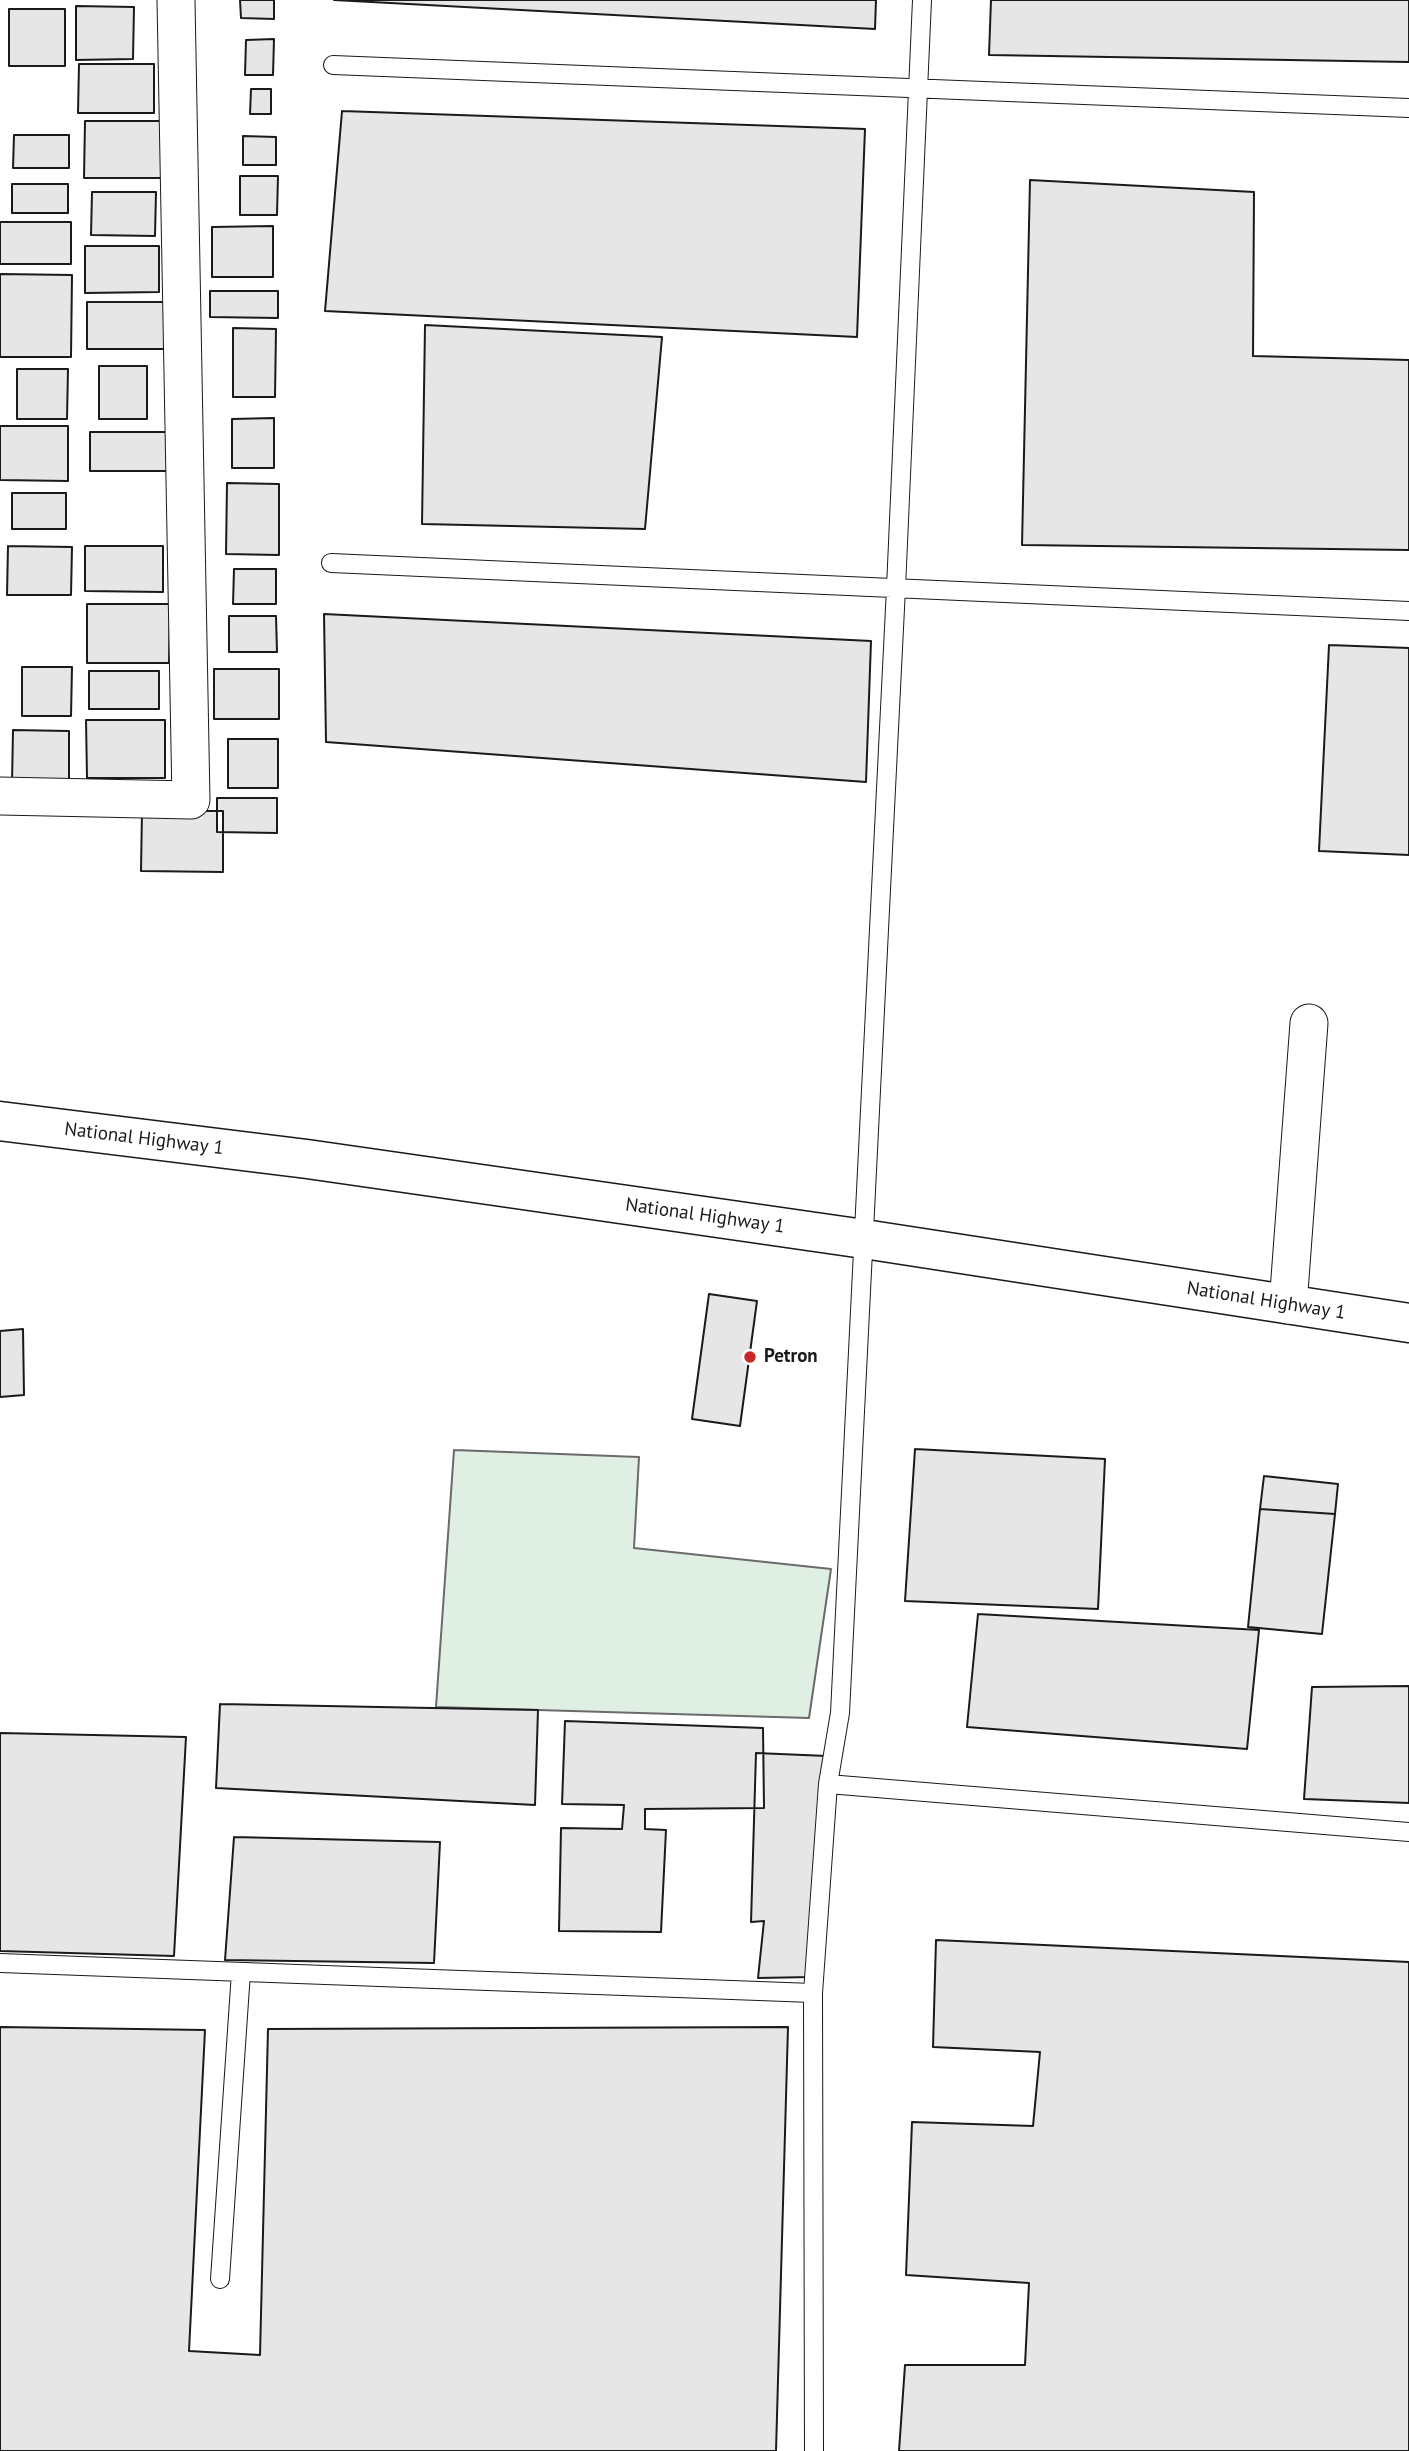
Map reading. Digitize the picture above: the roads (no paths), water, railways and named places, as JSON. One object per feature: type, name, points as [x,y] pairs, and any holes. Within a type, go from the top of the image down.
[{"type":"highway","name":"National Highway 1","points":[[0,1121],[307,1159],[864,1239],[1409,1324]]},
{"type":"street","points":[[0,796],[191,800],[176,0]]},
{"type":"street","points":[[1287,1305],[1309,1023]]},
{"type":"lane","points":[[814,2451],[813,1993],[828,1784],[840,1713],[896,588],[922,0]]},
{"type":"lane","points":[[333,65],[1409,108]]},
{"type":"lane","points":[[331,563],[1409,611]]},
{"type":"lane","points":[[828,1784],[1409,1832]]},
{"type":"lane","points":[[0,1963],[813,1993]]},
{"type":"lane","points":[[220,2278],[241,1972]]},
{"type":"place","name":"Petron","points":[[750,1357]]}]
